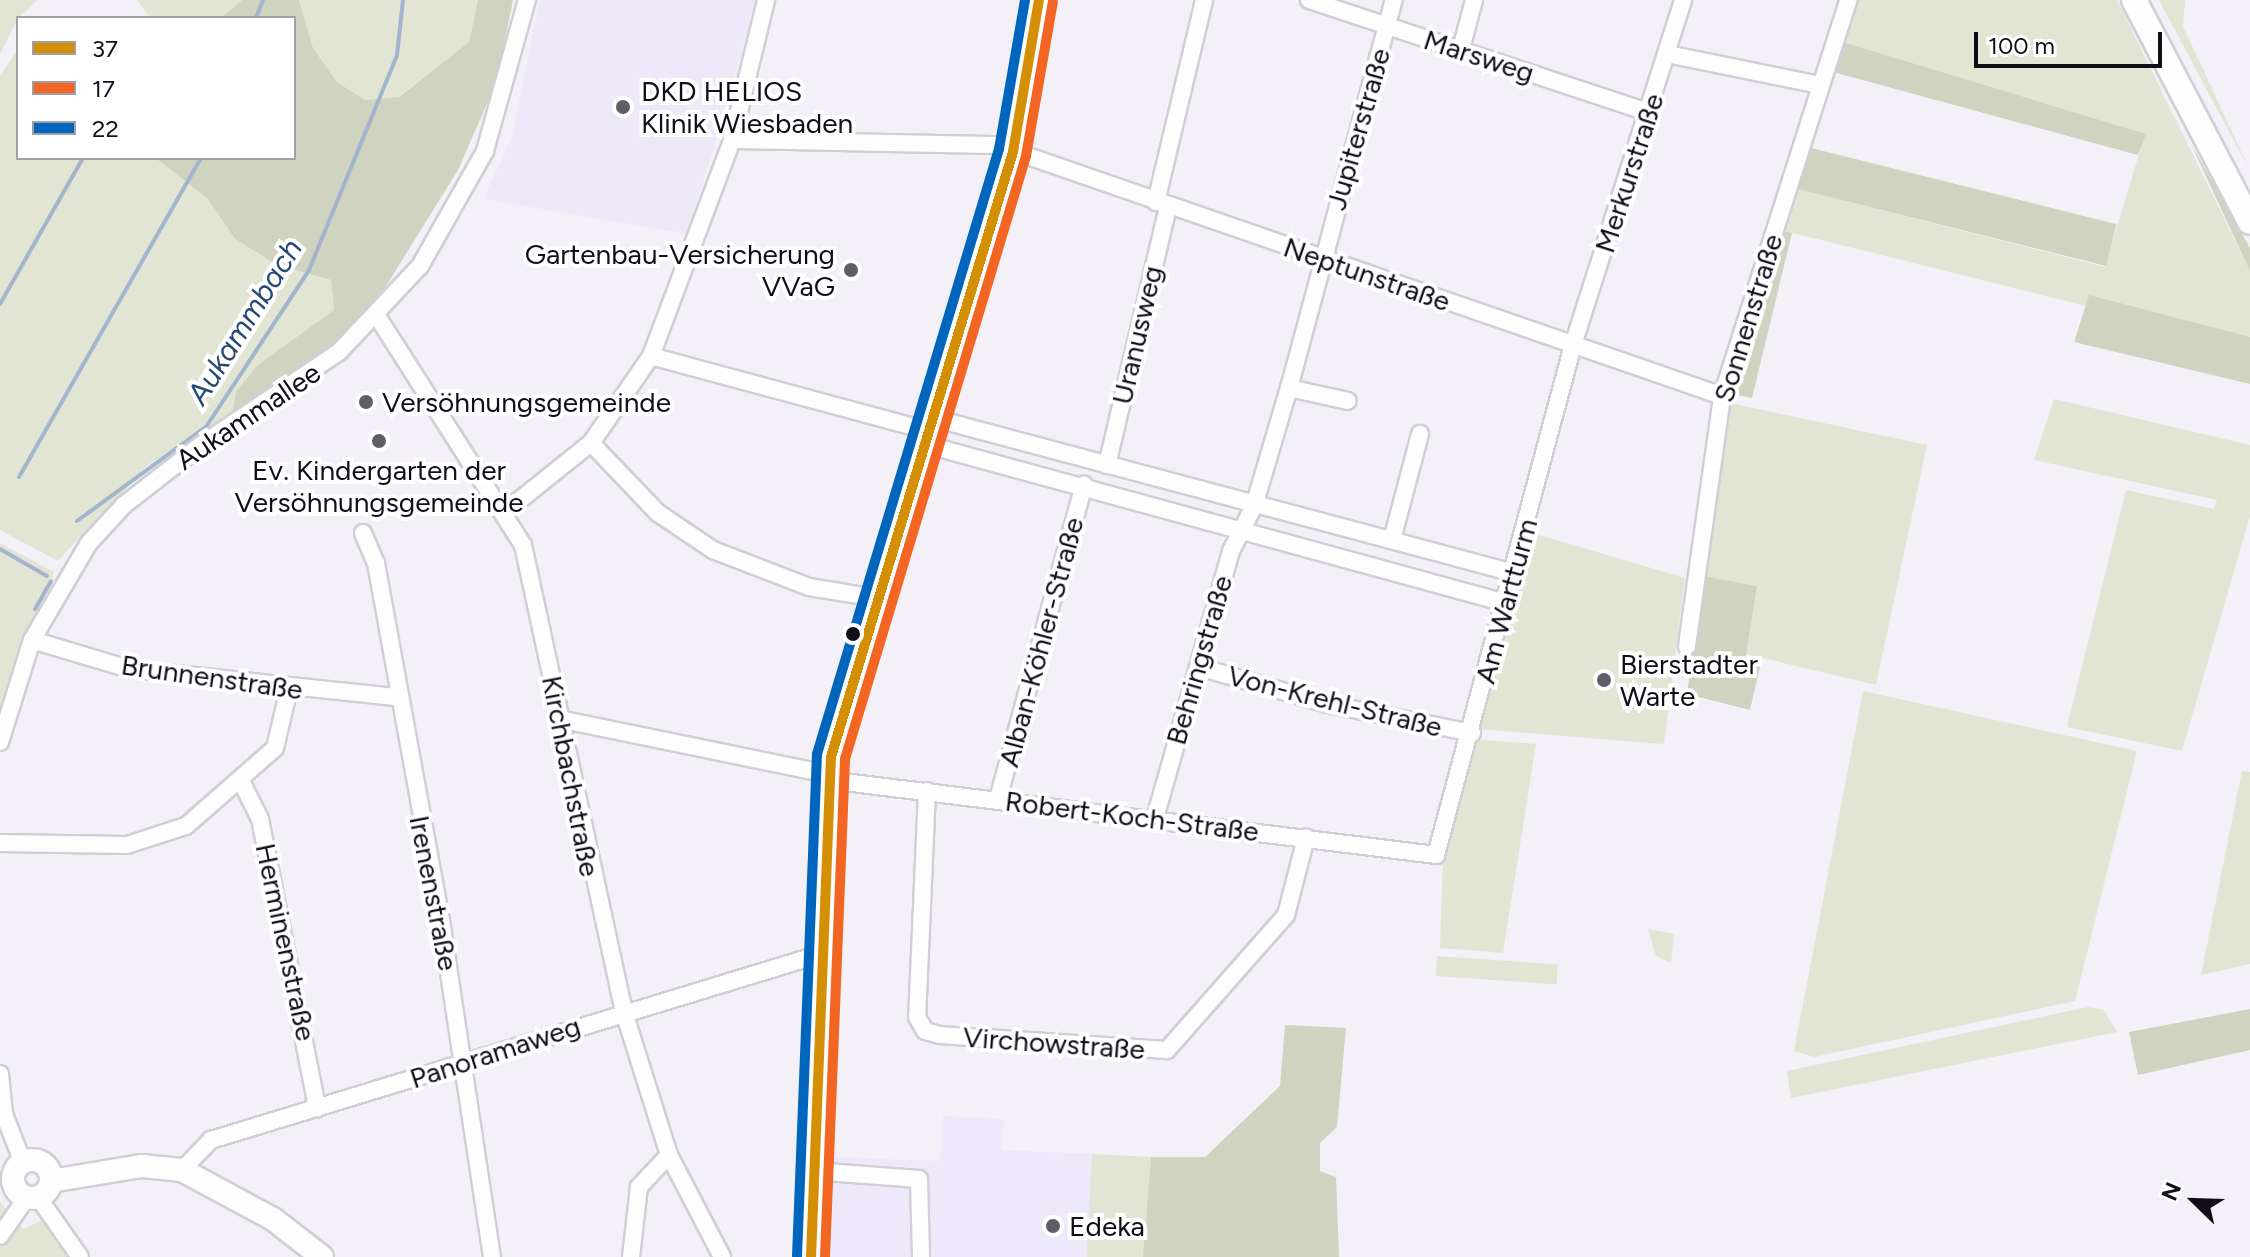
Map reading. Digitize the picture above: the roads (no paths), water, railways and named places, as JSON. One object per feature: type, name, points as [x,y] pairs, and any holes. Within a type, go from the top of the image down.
[{"type":"main road","points":[[811,1257],[828,777],[877,598],[1013,152],[1039,0]]},
{"type":"main road","points":[[2134,0],[2250,222]]},
{"type":"main road","points":[[2152,0],[2250,188]]},
{"type":"main road","points":[[25,1183],[142,1166],[182,1170],[262,1212],[322,1257]]},
{"type":"street","name":"Aukammallee","points":[[0,742],[32,640],[66,574],[124,505],[294,389],[377,316],[426,257],[471,181],[508,88],[527,0]]},
{"type":"street","points":[[506,511],[591,443],[651,356],[732,140],[766,0]]},
{"type":"street","name":"Uranusweg","points":[[1107,465],[1204,0]]},
{"type":"street","name":"Marsweg","points":[[1309,0],[1648,112]]},
{"type":"street","name":"Jupiterstraße","points":[[1289,388],[1394,0]]},
{"type":"street","points":[[1461,49],[1474,0]]},
{"type":"street","name":"Merkurstraße","points":[[1573,345],[1683,0]]},
{"type":"street","name":"Sonnenstraße","points":[[1687,646],[1722,396],[1848,0]]},
{"type":"street","points":[[1667,54],[1820,85]]},
{"type":"street","name":"Neptunstraße","points":[[732,140],[978,141],[1722,396]]},
{"type":"street","name":"Kirchbachstraße","points":[[377,316],[506,511],[529,562],[559,719],[623,1009],[669,1155],[722,1257]]},
{"type":"street","name":"Am Wartturm","points":[[1436,855],[1472,733],[1573,345]]},
{"type":"street","points":[[651,356],[928,431],[1084,485],[1506,603]]},
{"type":"street","points":[[1289,388],[1348,401]]},
{"type":"street","name":"Behringstraße","points":[[1155,818],[1240,530],[1254,506],[1289,388]]},
{"type":"street","points":[[928,431],[1107,465],[1514,573]]},
{"type":"street","points":[[1392,540],[1420,434]]},
{"type":"street","points":[[591,443],[658,513],[713,550],[776,578],[877,598]]},
{"type":"street","name":"Alban-Köhler-Straße","points":[[998,799],[1084,485]]},
{"type":"street","name":"Irenenstraße","points":[[363,533],[376,563],[395,697],[465,1064],[492,1257]]},
{"type":"street","name":"Brunnenstraße","points":[[32,640],[129,669],[289,689],[395,697]]},
{"type":"street","name":"Von-Krehl-Straße","points":[[1199,667],[1327,704],[1472,733]]},
{"type":"street","points":[[0,843],[99,847],[159,838],[241,781],[281,739],[289,689]]},
{"type":"street","points":[[559,719],[828,777]]},
{"type":"street","name":"Robert-Koch-Straße","points":[[828,777],[1436,855]]},
{"type":"street","name":"Herminenstraße","points":[[241,781],[260,819],[317,1108]]},
{"type":"street","name":"Virchowstraße","points":[[927,791],[917,1017],[925,1031],[940,1035],[1167,1050],[1286,915],[1306,838]]},
{"type":"street","name":"Panoramaweg","points":[[182,1170],[211,1140],[465,1064],[623,1009],[821,954]]},
{"type":"street","points":[[0,1074],[4,1114],[25,1183],[80,1257]]},
{"type":"street","points":[[631,1257],[639,1187],[669,1155]]},
{"type":"street","points":[[813,1171],[919,1179],[921,1257]]},
{"type":"street","points":[[0,1236],[25,1183]]},
{"type":"waterway","name":"Aukammbach","points":[[257,16],[263,0]]},
{"type":"waterway","name":"Aukammbach","points":[[77,521],[206,427],[309,270],[397,55],[403,0]]},
{"type":"waterway","name":"Aukammbach","points":[[0,304],[82,160]]},
{"type":"waterway","name":"Aukammbach","points":[[19,477],[200,160]]},
{"type":"waterway","name":"Aukammbach","points":[[0,549],[47,576]]},
{"type":"waterway","name":"Aukammbach","points":[[35,609],[51,581]]},
{"type":"place","name":"DKD HELIOS Klinik Wiesbaden","points":[[623,107]]},
{"type":"place","name":"Gartenbau-Versicherung VVaG","points":[[851,270]]},
{"type":"place","name":"Versöhnungsgemeinde","points":[[366,402]]},
{"type":"place","name":"Ev. Kindergarten der Versöhnungsgemeinde","points":[[379,441]]},
{"type":"place","name":"Bierstadter Warte","points":[[1604,680]]},
{"type":"place","name":"Edeka","points":[[1053,1226]]}]
